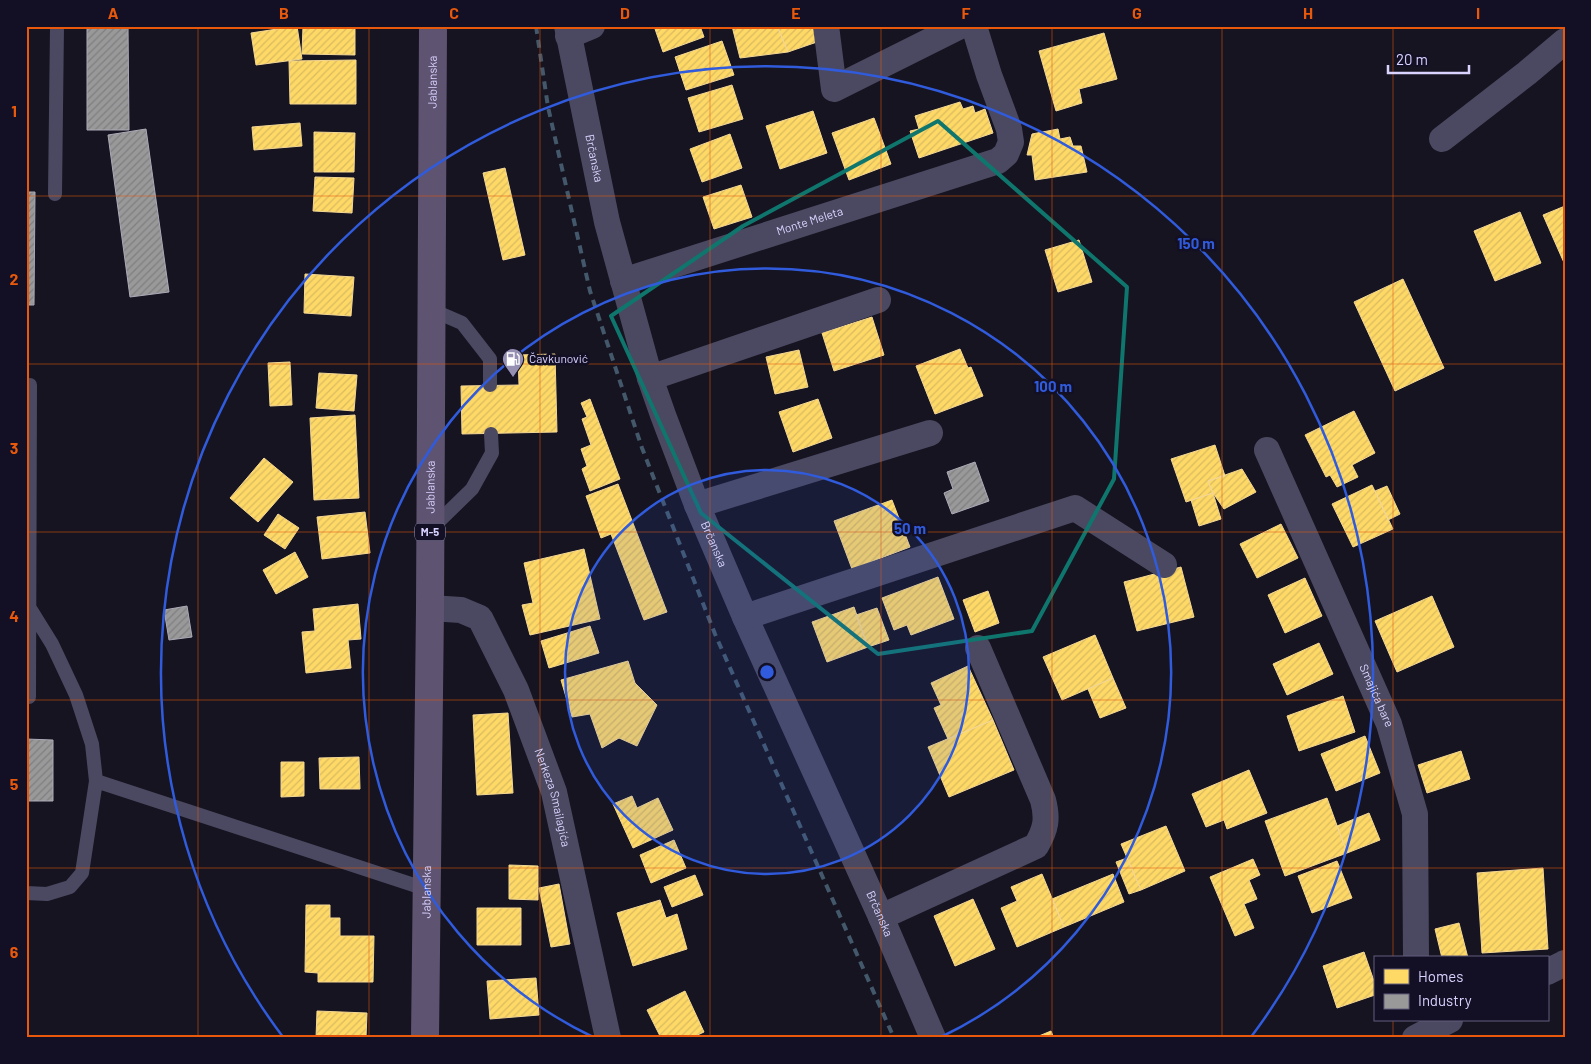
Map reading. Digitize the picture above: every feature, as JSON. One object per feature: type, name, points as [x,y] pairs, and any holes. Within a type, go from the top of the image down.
[{"type":"main road","name":"Jablanska","points":[[425,1038],[430,608],[433,26]]},
{"type":"street","points":[[826,26],[834,89],[960,26]]},
{"type":"street","name":"Monte Meleta","points":[[623,281],[998,161],[1006,154],[1011,142],[1009,128],[989,75],[974,26]]},
{"type":"street","name":"Brčanska","points":[[576,29],[607,222],[650,378],[697,505],[745,617],[881,917],[933,1038]]},
{"type":"street","points":[[1442,139],[1527,73],[1565,40]]},
{"type":"street","points":[[650,378],[878,300]]},
{"type":"street","points":[[697,505],[930,433]]},
{"type":"street","name":"Smajića bare","points":[[1267,450],[1388,724],[1415,814],[1416,956]]},
{"type":"street","points":[[745,617],[1075,508],[1164,564]]},
{"type":"street","name":"Nerkeza Smailagića","points":[[430,608],[461,610],[480,618],[516,690],[554,792],[608,1038]]},
{"type":"street","points":[[881,917],[1036,846],[1044,833],[1046,811],[1043,800],[978,648]]},
{"type":"street","points":[[1548,972],[1565,963]]},
{"type":"street","points":[[1416,1022],[1416,1038],[1446,1022]]},
{"type":"lane","points":[[54,194],[57,26]]},
{"type":"lane","points":[[432,310],[462,323],[490,359],[490,385]]},
{"type":"lane","points":[[29,697],[30,385]]},
{"type":"lane","points":[[430,530],[472,489],[492,453],[491,434]]},
{"type":"lane","points":[[26,893],[47,894],[70,887],[82,873],[96,781],[92,744],[76,695],[52,644],[29,607]]},
{"type":"lane","points":[[96,781],[426,889]]},
{"type":"highlighted area","points":[[938,121],[1127,287],[1114,479],[1032,631],[878,654],[701,513],[611,316],[743,226]]},
{"type":"building: Homes","points":[[297,26],[302,59],[256,65],[251,33]]},
{"type":"building: Homes","points":[[303,26],[355,26],[355,55],[302,54]]},
{"type":"building: Homes","points":[[654,26],[700,26],[704,37],[663,52]]},
{"type":"building: Homes","points":[[732,26],[777,26],[788,52],[740,58]]},
{"type":"building: Homes","points":[[777,26],[813,26],[817,42],[788,52]]},
{"type":"building: Homes","points":[[1104,33],[1117,79],[1079,89],[1082,103],[1056,111],[1039,51]]},
{"type":"building: Homes","points":[[722,41],[734,75],[686,90],[675,57]]},
{"type":"building: Homes","points":[[356,60],[356,104],[290,104],[289,61]]},
{"type":"building: Homes","points":[[732,85],[743,119],[699,132],[688,98]]},
{"type":"building: Homes","points":[[960,102],[963,109],[973,106],[975,113],[985,109],[993,133],[919,158],[910,131],[919,129],[915,116]]},
{"type":"building: Homes","points":[[813,111],[827,153],[780,169],[766,126]]},
{"type":"building: Homes","points":[[874,118],[891,164],[849,180],[832,133]]},
{"type":"building: Homes","points":[[300,123],[302,146],[254,150],[252,127]]},
{"type":"building: Homes","points":[[1058,129],[1060,139],[1070,137],[1073,146],[1081,146],[1087,172],[1035,180],[1032,155],[1027,155],[1032,134]]},
{"type":"building: Homes","points":[[314,132],[355,133],[354,172],[314,172]]},
{"type":"building: Homes","points":[[730,134],[742,168],[702,182],[690,149]]},
{"type":"building: Homes","points":[[505,168],[525,255],[503,260],[483,173]]},
{"type":"building: Homes","points":[[315,177],[354,178],[352,213],[313,211]]},
{"type":"building: Homes","points":[[741,185],[752,217],[714,229],[703,197]]},
{"type":"building: Homes","points":[[1565,206],[1565,265],[1543,215]]},
{"type":"building: Homes","points":[[1520,212],[1541,263],[1495,281],[1474,231]]},
{"type":"building: Homes","points":[[1079,240],[1092,282],[1058,292],[1045,250]]},
{"type":"building: Homes","points":[[305,274],[354,277],[351,316],[304,313]]},
{"type":"building: Homes","points":[[1403,279],[1444,368],[1395,391],[1354,302]]},
{"type":"building: Homes","points":[[872,317],[884,355],[834,371],[822,333]]},
{"type":"building: Homes","points":[[960,349],[968,368],[971,367],[983,396],[935,414],[916,366]]},
{"type":"building: Homes","points":[[799,350],[808,387],[775,394],[766,357]]},
{"type":"building: Homes","points":[[555,354],[557,432],[462,434],[461,386],[519,385],[518,355]]},
{"type":"building: Homes","points":[[290,362],[292,405],[270,406],[268,363]]},
{"type":"building: Homes","points":[[319,373],[357,375],[354,411],[316,408]]},
{"type":"building: Homes","points":[[590,399],[620,479],[590,491],[582,469],[587,466],[581,449],[591,445],[582,419],[587,417],[581,403]]},
{"type":"building: Homes","points":[[818,399],[832,438],[793,452],[779,412]]},
{"type":"building: Homes","points":[[1354,411],[1375,453],[1352,465],[1358,477],[1337,487],[1330,475],[1326,477],[1305,435]]},
{"type":"building: Homes","points":[[355,415],[359,498],[314,500],[310,418]]},
{"type":"building: Homes","points":[[1215,445],[1225,476],[1208,481],[1213,493],[1186,502],[1171,459]]},
{"type":"building: Homes","points":[[264,458],[293,482],[258,522],[230,498]]},
{"type":"building: Homes","points":[[1242,469],[1256,492],[1224,509],[1213,493],[1208,481]]},
{"type":"building: Homes","points":[[618,484],[667,612],[644,620],[611,534],[601,538],[586,496]]},
{"type":"building: Homes","points":[[1372,485],[1393,529],[1353,547],[1332,504]]},
{"type":"building: Homes","points":[[1387,486],[1400,514],[1388,520],[1375,491]]},
{"type":"building: Homes","points":[[1213,493],[1221,519],[1199,526],[1191,500]]},
{"type":"building: Homes","points":[[892,500],[910,547],[852,569],[834,521]]},
{"type":"building: Homes","points":[[365,512],[370,553],[322,559],[317,517]]},
{"type":"building: Homes","points":[[278,514],[299,528],[285,549],[264,535]]},
{"type":"building: Homes","points":[[1281,524],[1298,558],[1257,578],[1240,544]]},
{"type":"building: Homes","points":[[584,549],[600,619],[530,635],[522,605],[533,603],[524,563]]},
{"type":"building: Homes","points":[[295,552],[308,577],[276,594],[263,570]]},
{"type":"building: Homes","points":[[1181,567],[1194,617],[1137,631],[1124,582]]},
{"type":"building: Homes","points":[[938,577],[954,619],[911,635],[907,625],[894,630],[882,598]]},
{"type":"building: Homes","points":[[1305,578],[1322,616],[1285,633],[1268,595]]},
{"type":"building: Homes","points":[[988,591],[999,623],[975,632],[963,600]]},
{"type":"building: Homes","points":[[1432,596],[1454,647],[1397,672],[1375,621]]},
{"type":"building: Homes","points":[[358,604],[361,639],[348,640],[351,668],[306,673],[302,632],[315,631],[313,609]]},
{"type":"building: Homes","points":[[854,607],[868,647],[827,662],[812,622]]},
{"type":"building: Homes","points":[[877,608],[889,640],[868,647],[856,615]]},
{"type":"building: Homes","points":[[590,626],[599,653],[549,668],[541,641]]},
{"type":"building: Homes","points":[[1095,635],[1113,678],[1062,700],[1043,657]]},
{"type":"building: Homes","points":[[1319,643],[1333,674],[1287,695],[1273,664]]},
{"type":"building: Homes","points":[[628,661],[635,683],[657,705],[637,746],[619,738],[602,748],[590,714],[572,717],[561,680]]},
{"type":"building: Homes","points":[[968,666],[993,720],[948,739],[934,708],[941,705],[931,683]]},
{"type":"building: Homes","points":[[1113,678],[1126,708],[1100,718],[1088,689]]},
{"type":"building: Homes","points":[[1343,696],[1355,732],[1299,751],[1287,716]]},
{"type":"building: Homes","points":[[508,713],[513,793],[477,795],[473,715]]},
{"type":"building: Homes","points":[[993,720],[1014,770],[949,797],[928,747]]},
{"type":"building: Homes","points":[[1365,736],[1380,773],[1336,791],[1321,754]]},
{"type":"building: Homes","points":[[1461,751],[1470,779],[1427,793],[1418,765]]},
{"type":"building: Homes","points":[[359,757],[360,789],[320,789],[319,758]]},
{"type":"building: Homes","points":[[281,762],[304,762],[304,796],[281,797]]},
{"type":"building: Homes","points":[[1249,770],[1267,813],[1227,829],[1224,820],[1206,827],[1192,794]]},
{"type":"building: Homes","points":[[632,796],[637,808],[658,798],[673,830],[633,848],[613,804]]},
{"type":"building: Homes","points":[[1327,798],[1347,853],[1285,876],[1265,821]]},
{"type":"building: Homes","points":[[1369,813],[1380,840],[1347,853],[1337,826]]},
{"type":"building: Homes","points":[[1166,826],[1185,871],[1141,890],[1121,844]]},
{"type":"building: Homes","points":[[674,840],[686,868],[651,883],[640,855]]},
{"type":"building: Homes","points":[[1127,858],[1141,890],[1129,894],[1116,862]]},
{"type":"building: Homes","points":[[1253,859],[1260,875],[1249,880],[1257,899],[1244,904],[1254,928],[1235,936],[1210,877]]},
{"type":"building: Homes","points":[[1337,861],[1352,898],[1312,913],[1298,876]]},
{"type":"building: Homes","points":[[509,865],[538,866],[538,900],[509,899]]},
{"type":"building: Homes","points":[[1543,868],[1548,949],[1482,953],[1477,873]]},
{"type":"building: Homes","points":[[1042,874],[1064,927],[1017,947],[1001,908],[1017,901],[1011,887]]},
{"type":"building: Homes","points":[[1113,874],[1124,902],[1064,927],[1052,899]]},
{"type":"building: Homes","points":[[695,875],[703,895],[672,907],[664,887]]},
{"type":"building: Homes","points":[[559,884],[570,944],[551,947],[539,888]]},
{"type":"building: Homes","points":[[973,899],[995,949],[955,966],[934,916]]},
{"type":"building: Homes","points":[[660,900],[666,918],[677,914],[687,949],[633,966],[617,913]]},
{"type":"building: Homes","points":[[306,905],[330,905],[330,918],[340,918],[340,936],[374,936],[373,982],[318,982],[318,973],[305,972]]},
{"type":"building: Homes","points":[[477,908],[521,908],[521,945],[477,945]]},
{"type":"building: Homes","points":[[1459,923],[1467,956],[1442,956],[1435,929]]},
{"type":"building: Homes","points":[[1364,952],[1374,981],[1374,995],[1337,1008],[1323,966]]},
{"type":"building: Homes","points":[[536,978],[539,1015],[490,1019],[487,981]]},
{"type":"building: Homes","points":[[685,991],[704,1032],[691,1038],[661,1038],[647,1010]]},
{"type":"building: Homes","points":[[317,1011],[367,1013],[366,1038],[316,1038]]},
{"type":"building: Homes","points":[[1051,1031],[1054,1038],[1034,1038]]},
{"type":"building: Industry","points":[[87,26],[128,26],[129,130],[87,130]]},
{"type":"building: Industry","points":[[146,129],[169,292],[130,297],[108,135]]},
{"type":"building: Industry","points":[[26,192],[35,192],[34,305],[26,305]]},
{"type":"building: Industry","points":[[975,462],[989,501],[952,514],[944,493],[953,489],[947,472]]},
{"type":"building: Industry","points":[[187,606],[192,637],[169,640],[164,610]]},
{"type":"building: Industry","points":[[26,739],[53,740],[53,801],[26,801]]},
{"type":"railway","points":[[536,26],[548,107],[590,291],[642,448],[715,634],[894,1038]]},
{"type":"place","name":"Čavkunović","points":[[513,378]]}]
